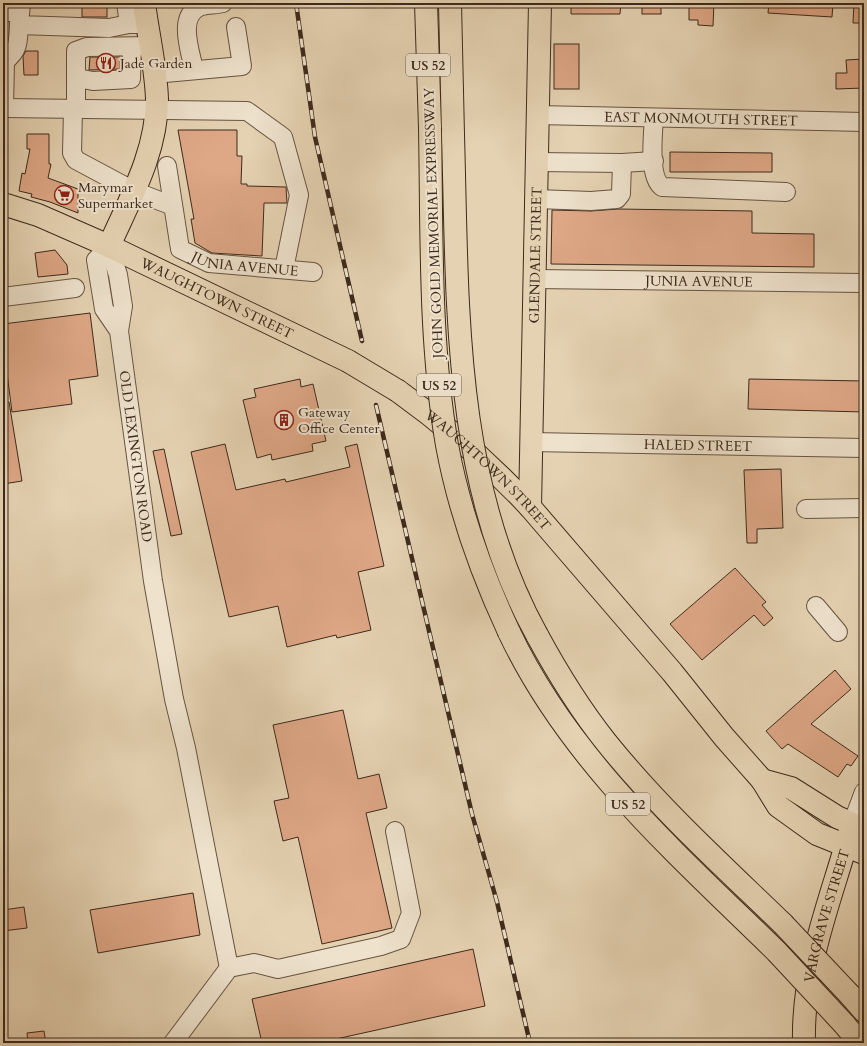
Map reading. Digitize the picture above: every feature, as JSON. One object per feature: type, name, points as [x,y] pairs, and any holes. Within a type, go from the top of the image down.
[{"type":"main road","points":[[110,246],[148,155],[156,111],[154,74],[141,46],[138,24],[144,3]]},
{"type":"main road","name":"JOHN GOLD MEMORIAL EXPRESSWAY","points":[[426,3],[436,343],[447,446],[462,511],[485,578],[509,632],[544,696],[587,756],[658,835],[777,952],[860,1043]]},
{"type":"main road","name":"JOHN GOLD MEMORIAL EXPRESSWAY","points":[[450,3],[453,136],[462,375],[471,441],[485,505],[507,570],[537,635],[564,684],[605,741],[675,818],[783,924],[850,994],[864,1011]]},
{"type":"main road","name":"GLENDALE STREET","points":[[530,507],[540,3]]},
{"type":"main road","name":"WAUGHTOWN STREET","points":[[3,204],[38,215],[110,246],[348,361],[398,391],[461,439],[508,483],[530,507],[672,672],[724,737],[762,780],[778,806],[817,834],[855,849]]},
{"type":"main road","points":[[762,780],[790,788],[812,803],[858,826]]},
{"type":"main road","name":"VARGRAVE STREET","points":[[804,1043],[806,999],[812,959],[855,849],[858,826]]},
{"type":"street","points":[[126,3],[138,24],[108,28],[16,13],[17,46],[14,54],[5,61],[4,108],[247,111],[283,137],[298,195],[284,269]]},
{"type":"street","points":[[194,70],[186,27],[190,14],[199,7],[223,3]]},
{"type":"street","points":[[186,27],[206,16],[220,14],[228,3]]},
{"type":"street","points":[[154,74],[242,66],[236,27]]},
{"type":"street","points":[[77,78],[93,81],[131,79],[141,46],[88,47],[76,51],[77,78],[74,109],[73,156],[76,160],[134,191],[173,206],[167,166]]},
{"type":"street","name":"EAST MONMOUTH STREET","points":[[537,115],[864,122]]},
{"type":"street","points":[[654,118],[655,179],[662,188],[786,192]]},
{"type":"street","points":[[536,162],[622,163],[654,161]]},
{"type":"street","points":[[536,199],[590,201],[617,199],[621,194],[622,163]]},
{"type":"street","name":"JUNIA AVENUE","points":[[173,206],[180,250],[209,263],[313,272]]},
{"type":"street","name":"OLD LEXINGTON ROAD","points":[[110,246],[118,275],[123,306],[119,331],[153,581],[174,699],[186,748],[228,968]]},
{"type":"street","name":"JUNIA AVENUE","points":[[534,279],[864,283]]},
{"type":"street","points":[[3,297],[75,288]]},
{"type":"street","name":"HALED STREET","points":[[531,442],[864,448]]},
{"type":"street","points":[[806,509],[864,508]]},
{"type":"street","points":[[816,606],[838,632]]},
{"type":"street","name":"VARGRAVE STREET","points":[[858,826],[864,792]]},
{"type":"street","points":[[173,1043],[228,968],[254,963],[278,969],[381,946],[401,938],[411,912],[395,832]]},
{"type":"building","points":[[82,3],[107,3],[107,17],[82,17]]},
{"type":"building","points":[[571,3],[621,3],[620,14],[571,14]]},
{"type":"building","points":[[642,3],[661,3],[661,14],[642,14]]},
{"type":"building","points":[[689,3],[714,3],[713,26],[698,25],[698,20],[689,20]]},
{"type":"building","points":[[769,3],[833,3],[832,17],[768,13]]},
{"type":"building","points":[[854,3],[864,3],[864,23],[853,23]]},
{"type":"building","points":[[554,44],[579,44],[579,89],[554,89]]},
{"type":"building","points":[[26,51],[38,51],[38,75],[24,75],[23,56]]},
{"type":"building","points":[[90,57],[120,57],[120,69],[89,70]]},
{"type":"building","points":[[863,59],[864,88],[836,89],[836,73],[847,73],[846,60]]},
{"type":"building","points":[[178,130],[237,130],[237,156],[242,156],[241,184],[247,184],[247,186],[286,187],[287,203],[264,203],[262,256],[212,253],[195,243],[191,219],[194,219]]},
{"type":"building","points":[[27,134],[49,134],[49,164],[51,164],[48,178],[78,189],[78,213],[50,202],[31,197],[32,194],[19,191],[22,173],[25,174],[30,149],[27,149]]},
{"type":"building","points":[[670,152],[772,153],[772,172],[670,172]]},
{"type":"building","points":[[618,209],[752,211],[752,233],[814,234],[814,267],[551,264],[552,210],[591,211]]},
{"type":"building","points":[[55,250],[67,265],[68,274],[38,277],[35,253]]},
{"type":"building","points":[[90,313],[98,376],[69,380],[72,404],[12,412],[3,342],[3,324]]},
{"type":"building","name":"Gateway Office Center","points":[[300,379],[301,387],[313,384],[326,441],[312,444],[313,451],[272,460],[271,454],[257,458],[243,400],[256,397],[254,389]]},
{"type":"building","points":[[749,379],[864,381],[864,412],[748,409]]},
{"type":"building","points":[[3,402],[9,402],[22,481],[3,484]]},
{"type":"building","points":[[225,444],[236,490],[285,479],[286,482],[350,467],[345,447],[357,444],[384,566],[358,572],[371,630],[337,638],[336,635],[287,647],[278,606],[229,617],[191,452]]},
{"type":"building","points":[[164,449],[182,534],[171,536],[153,451]]},
{"type":"building","points":[[781,469],[783,528],[757,529],[757,543],[747,543],[744,470]]},
{"type":"building","points":[[735,568],[766,602],[762,605],[773,618],[764,626],[754,615],[702,660],[670,624]]},
{"type":"building","points":[[835,670],[851,689],[811,724],[858,756],[851,766],[847,764],[838,777],[788,744],[782,749],[766,731]]},
{"type":"building","points":[[343,710],[358,779],[379,774],[387,808],[366,813],[392,928],[322,944],[298,837],[283,841],[274,801],[289,798],[273,725]]},
{"type":"building","points":[[193,893],[200,935],[98,953],[90,910]]},
{"type":"building","points":[[24,907],[27,928],[3,931],[3,910]]},
{"type":"building","points":[[473,949],[485,1006],[318,1043],[262,1043],[252,999]]},
{"type":"building","points":[[44,1031],[46,1043],[28,1043],[27,1033]]},
{"type":"railway","points":[[296,3],[315,137],[362,341]]},
{"type":"railway","points":[[376,405],[472,814],[497,902],[530,1043]]},
{"type":"place","name":"Jade Garden","points":[[106,63]]},
{"type":"place","name":"Marymar Supermarket","points":[[64,195]]},
{"type":"place","name":"Gateway Office Center","points":[[284,420]]}]
